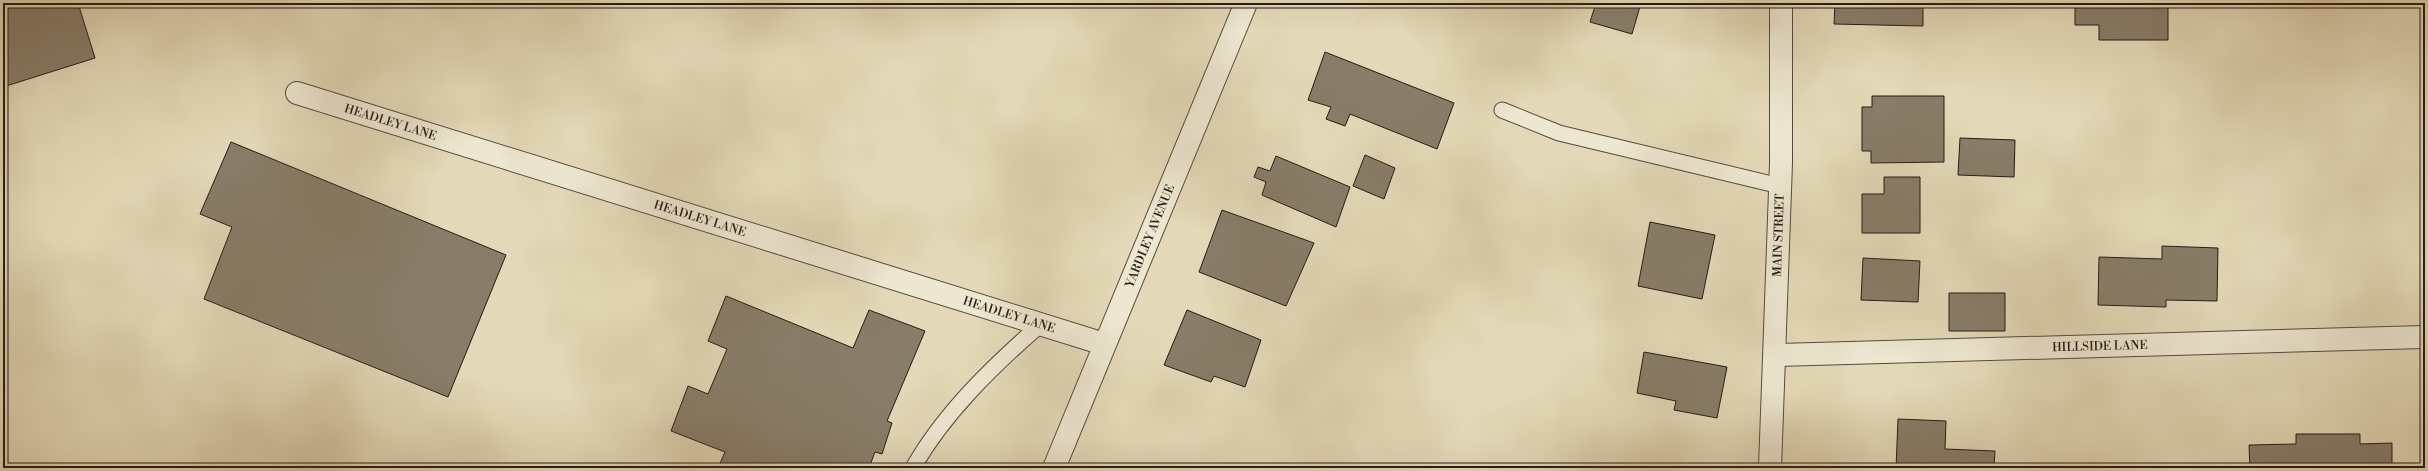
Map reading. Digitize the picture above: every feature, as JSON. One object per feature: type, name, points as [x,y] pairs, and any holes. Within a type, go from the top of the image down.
[{"type":"street","name":"YARDLEY AVENUE","points":[[1054,468],[1246,3]]},
{"type":"street","name":"MAIN STREET","points":[[1770,468],[1780,186],[1781,3]]},
{"type":"street","name":"HEADLEY LANE","points":[[297,93],[1104,344]]},
{"type":"street","name":"HILLSIDE LANE","points":[[1775,355],[2425,337]]},
{"type":"lane","points":[[1502,110],[1559,133],[1780,186]]},
{"type":"lane","points":[[913,468],[924,449],[970,393],[1001,359],[1041,324]]},
{"type":"building","points":[[3,3],[78,3],[95,58],[3,87]]},
{"type":"building","points":[[1596,3],[1641,3],[1632,34],[1590,22]]},
{"type":"building","points":[[1835,3],[1923,3],[1923,26],[1834,24]]},
{"type":"building","points":[[2075,3],[2168,3],[2168,40],[2099,40],[2099,25],[2075,25]]},
{"type":"building","points":[[1325,52],[1454,103],[1437,149],[1350,114],[1345,126],[1326,119],[1331,107],[1308,100]]},
{"type":"building","points":[[1872,96],[1944,96],[1944,162],[1871,163],[1871,151],[1862,151],[1862,107],[1872,107]]},
{"type":"building","points":[[1960,138],[2015,140],[2014,177],[1958,175]]},
{"type":"building","points":[[231,142],[506,255],[448,397],[204,299],[232,227],[200,214]]},
{"type":"building","points":[[1365,155],[1395,168],[1384,199],[1353,186]]},
{"type":"building","points":[[1276,156],[1350,187],[1336,227],[1262,195],[1266,182],[1254,177],[1258,167],[1270,171]]},
{"type":"building","points":[[1884,177],[1920,177],[1920,233],[1862,233],[1862,194],[1884,194]]},
{"type":"building","points":[[1222,210],[1314,243],[1286,306],[1199,272]]},
{"type":"building","points":[[1650,222],[1715,235],[1702,299],[1638,286]]},
{"type":"building","points":[[2162,246],[2218,248],[2217,301],[2166,300],[2166,307],[2098,305],[2099,257],[2162,259]]},
{"type":"building","points":[[1863,258],[1920,261],[1918,302],[1861,300]]},
{"type":"building","points":[[1949,293],[2005,293],[2005,331],[1949,331]]},
{"type":"building","points":[[726,296],[853,348],[869,310],[925,331],[887,421],[892,423],[882,454],[875,452],[869,468],[764,468],[752,463],[750,468],[718,468],[725,452],[671,431],[688,386],[708,394],[727,349],[708,341]]},
{"type":"building","points":[[1187,310],[1261,340],[1245,387],[1214,376],[1211,382],[1164,365]]},
{"type":"building","points":[[1644,352],[1727,367],[1717,418],[1674,410],[1676,401],[1637,393]]},
{"type":"building","points":[[1898,419],[1946,421],[1945,449],[1995,451],[1994,468],[1896,468]]},
{"type":"building","points":[[2296,434],[2360,434],[2360,444],[2392,443],[2392,468],[2250,468],[2249,445],[2296,444]]}]
